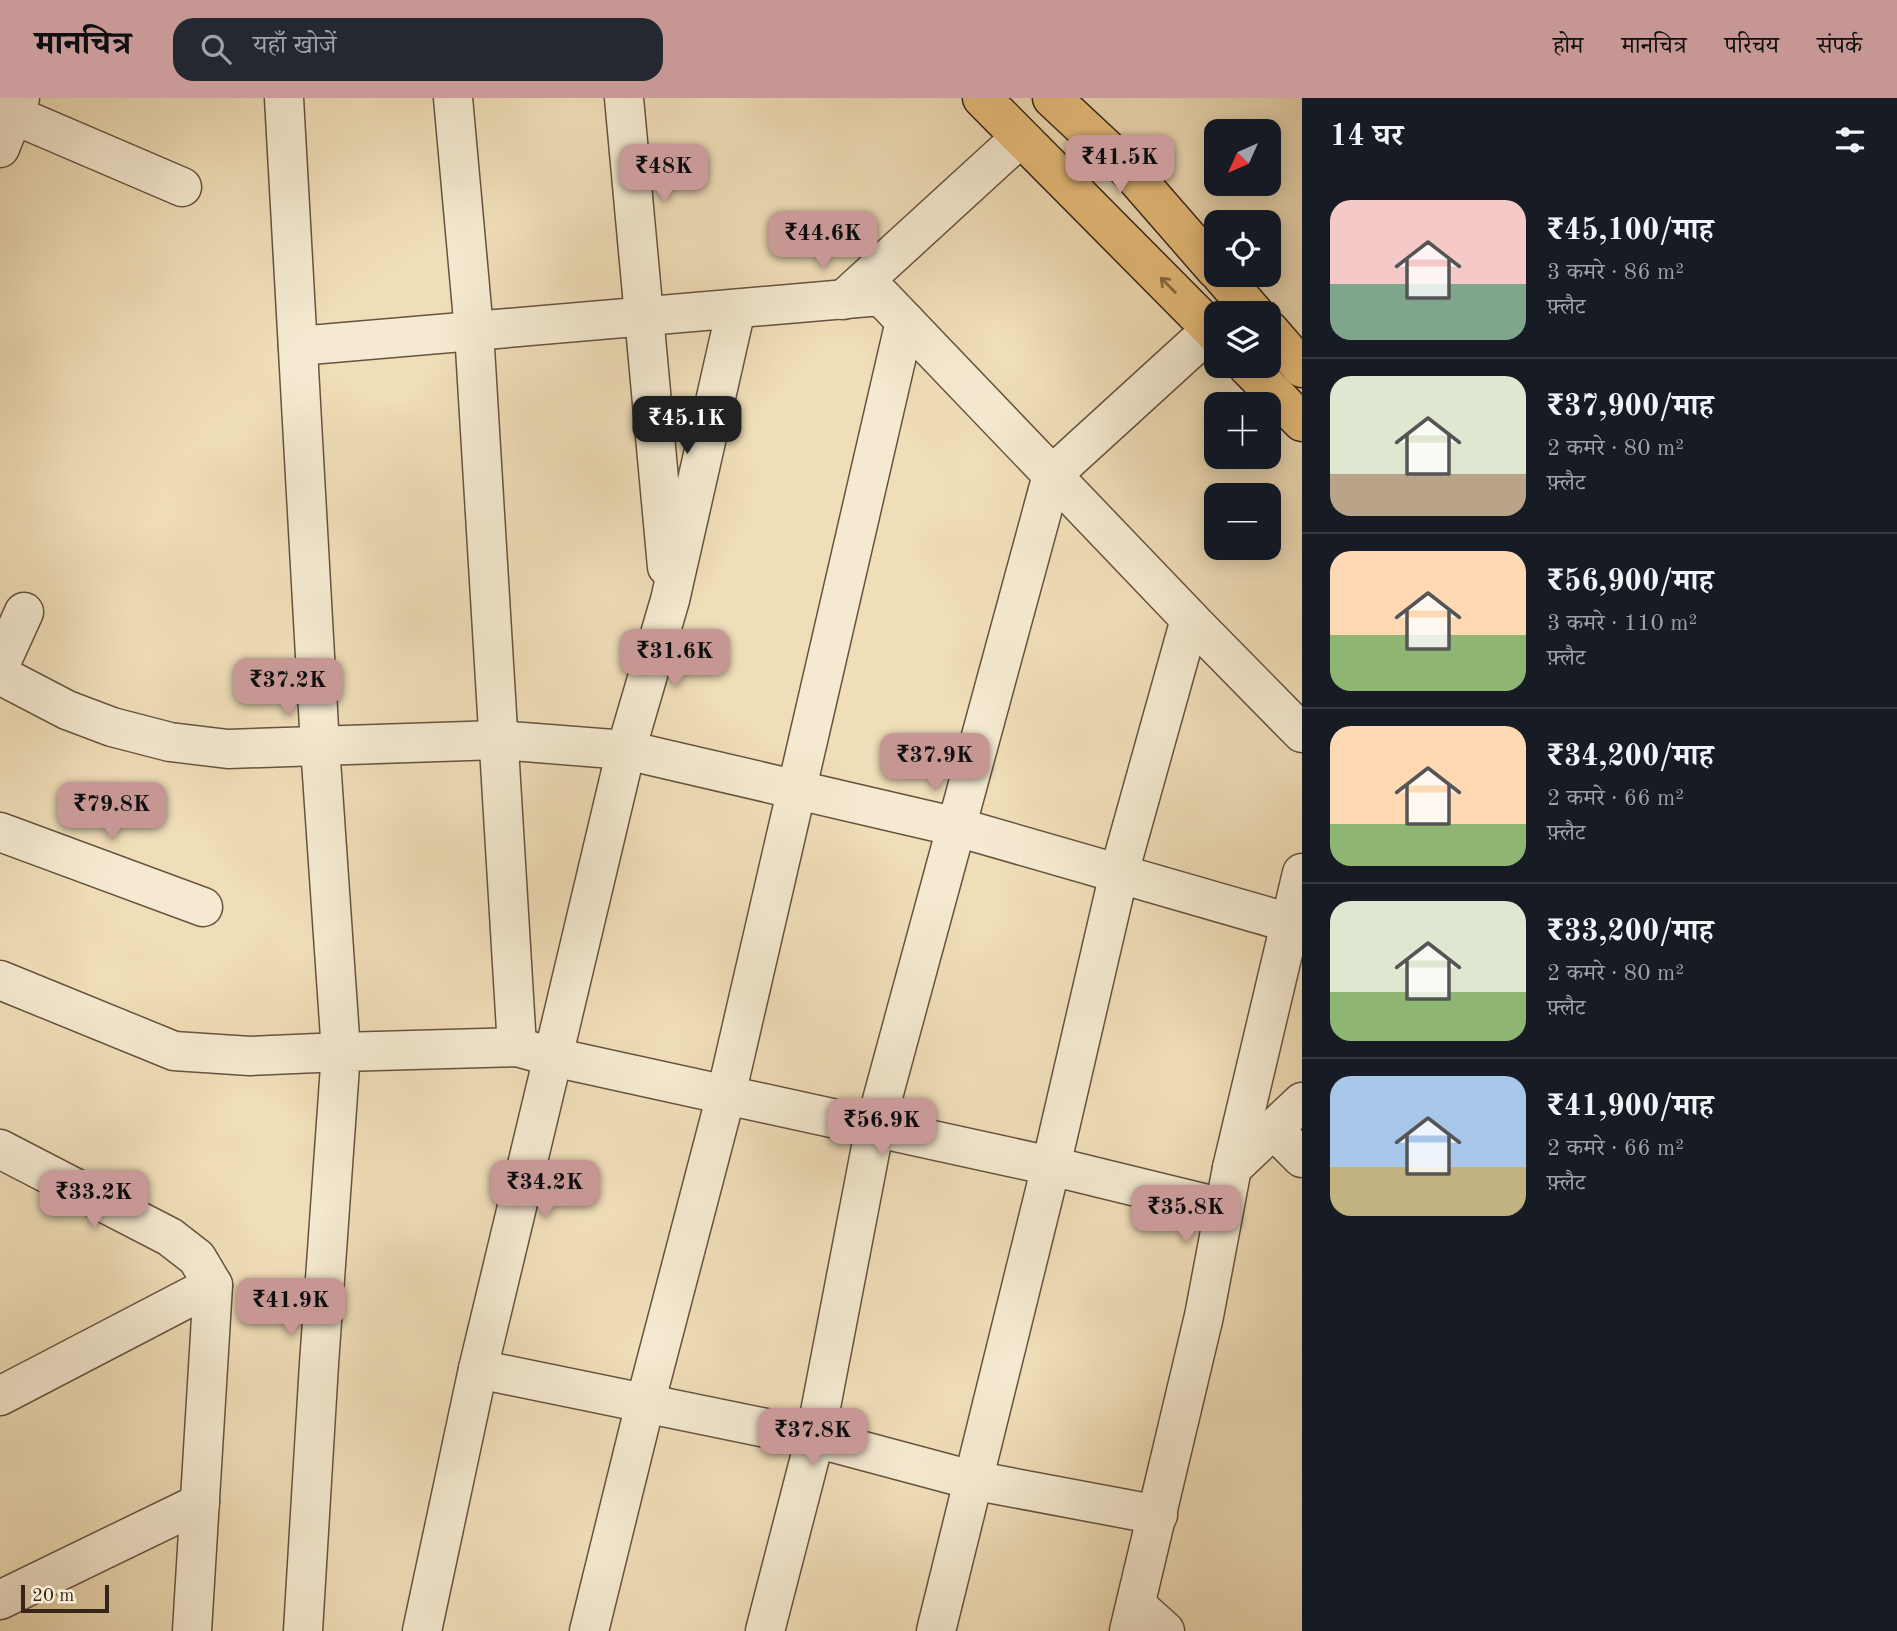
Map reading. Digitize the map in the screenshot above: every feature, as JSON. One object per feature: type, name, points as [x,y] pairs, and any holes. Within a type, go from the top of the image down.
[{"type":"main road","points":[[982,98],[1204,322]]},
{"type":"main road","points":[[1052,98],[1128,169],[1204,256]]},
{"type":"main road","points":[[1231,287],[1244,301]]},
{"type":"main road","points":[[1281,344],[1302,368]]},
{"type":"main road","points":[[1259,378],[1302,422]]},
{"type":"street","points":[[284,98],[320,746],[341,1052],[303,1631]]},
{"type":"street","points":[[453,98],[474,331],[517,1047]]},
{"type":"street","points":[[624,98],[670,600]]},
{"type":"street","points":[[8,117],[182,187]]},
{"type":"street","points":[[842,300],[1020,138]]},
{"type":"street","points":[[299,346],[881,296],[1302,733]]},
{"type":"street","points":[[422,1631],[478,1370],[626,750],[670,600],[736,309]]},
{"type":"street","points":[[589,1631],[726,1095],[905,321]]},
{"type":"street","points":[[765,1631],[815,1438],[875,1126],[1052,475],[1204,341]]},
{"type":"street","points":[[0,665],[24,612]]},
{"type":"street","points":[[936,1631],[1051,1166],[1119,873],[1190,619]]},
{"type":"street","points":[[0,675],[67,710],[111,727],[170,742],[228,749],[498,740],[626,750],[957,827],[1290,923]]},
{"type":"street","points":[[0,832],[202,907]]},
{"type":"street","points":[[1165,1631],[1133,1618],[1204,1316],[1232,1168],[1302,873]]},
{"type":"street","points":[[0,980],[174,1051],[250,1056],[517,1047],[1051,1166],[1223,1208]]},
{"type":"street","points":[[1232,1168],[1302,1102]]},
{"type":"street","points":[[1273,1129],[1302,1158]]},
{"type":"street","points":[[0,1149],[170,1237],[197,1258],[213,1285],[192,1631]]},
{"type":"street","points":[[0,1396],[213,1285]]},
{"type":"street","points":[[478,1370],[815,1438],[972,1480],[1158,1514]]},
{"type":"street","points":[[0,1600],[200,1503]]}]
